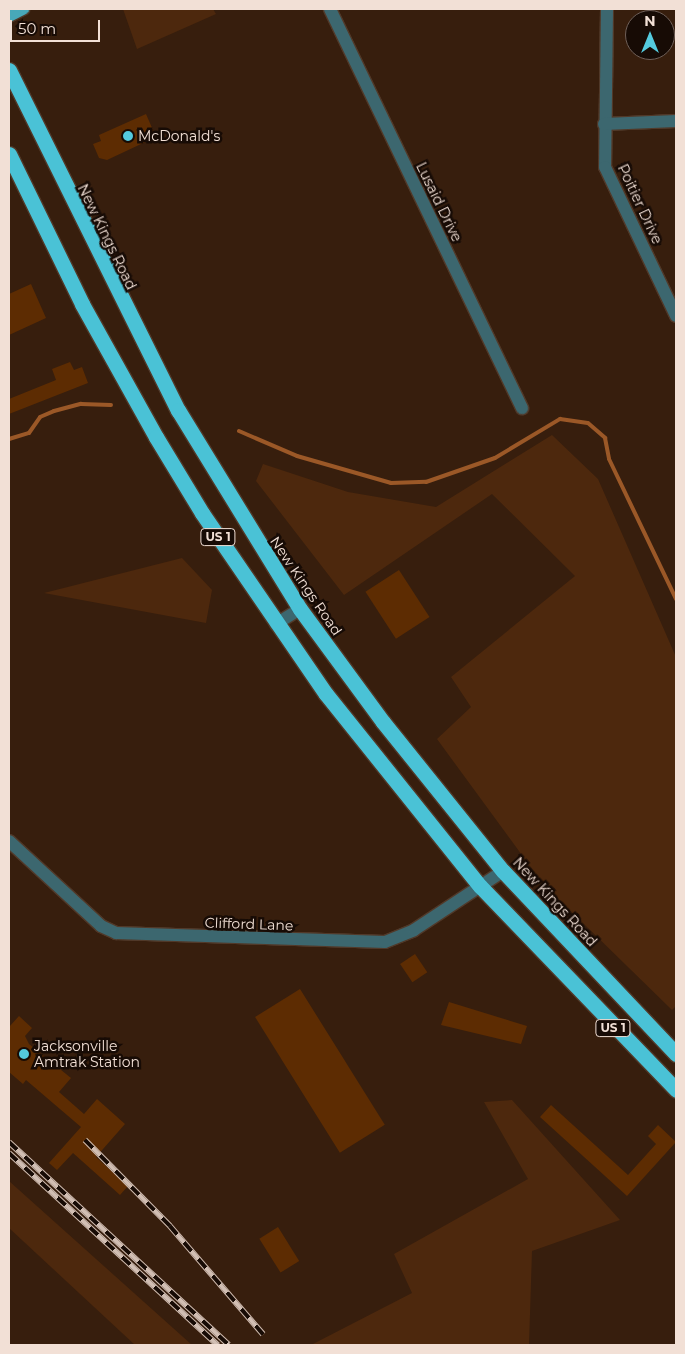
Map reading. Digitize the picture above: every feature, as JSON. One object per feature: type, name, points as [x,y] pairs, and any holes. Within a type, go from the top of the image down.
[{"type":"highway","name":"New Kings Road","points":[[9,70],[178,410],[300,609],[383,722],[503,871],[676,1054]]},
{"type":"highway","name":"US 1","points":[[9,154],[116,368],[202,513],[276,624],[380,765],[480,886],[676,1090]]},
{"type":"main road","points":[[9,16],[23,9]]},
{"type":"street","name":"Lusaid Drive","points":[[330,9],[522,408]]},
{"type":"street","name":"Poitier Drive","points":[[607,9],[604,124],[605,167],[676,316]]},
{"type":"street","points":[[604,124],[676,120]]},
{"type":"street","points":[[276,624],[300,609]]},
{"type":"street","name":"Clifford Lane","points":[[9,840],[101,926],[116,933],[385,942],[414,930],[503,871]]},
{"type":"shaded area","points":[[123,9],[213,9],[216,14],[137,49]]},
{"type":"shaded area","points":[[552,435],[598,479],[676,657],[676,1006],[672,1010],[543,884],[437,739],[471,707],[451,677],[575,576],[492,494],[344,595],[256,481],[263,464],[348,492],[436,507]]},
{"type":"shaded area","points":[[182,558],[212,590],[206,623],[44,593]]},
{"type":"shaded area","points":[[512,1100],[620,1220],[532,1251],[529,1345],[311,1345],[412,1293],[394,1254],[528,1179],[484,1102]]},
{"type":"shaded area","points":[[9,1181],[192,1345],[135,1345],[9,1228]]},
{"type":"building","name":"McDonald's","points":[[146,114],[156,137],[107,160],[99,158],[93,144],[101,141],[99,135]]},
{"type":"building","points":[[31,284],[46,318],[9,335],[9,294]]},
{"type":"building","points":[[70,362],[74,370],[82,367],[88,383],[9,414],[9,399],[56,380],[52,369]]},
{"type":"building","points":[[399,570],[429,617],[396,639],[365,592]]},
{"type":"building","points":[[415,954],[427,972],[412,982],[400,964]]},
{"type":"building","points":[[300,989],[385,1125],[340,1153],[255,1017]]},
{"type":"building","points":[[449,1002],[527,1026],[521,1044],[441,1025]]},
{"type":"building","points":[[19,1016],[32,1028],[25,1036],[29,1044],[71,1078],[59,1092],[84,1114],[97,1099],[125,1124],[96,1157],[128,1186],[120,1195],[73,1153],[57,1170],[49,1163],[81,1127],[26,1080],[23,1084],[9,1072],[9,1027]]},
{"type":"building","points":[[551,1105],[628,1175],[656,1144],[648,1136],[658,1125],[676,1142],[627,1196],[540,1117]]},
{"type":"building","points":[[278,1227],[299,1261],[281,1273],[259,1239]]},
{"type":"waterway","points":[[9,439],[29,433],[40,417],[54,411],[81,404],[111,405]]},
{"type":"waterway","points":[[239,431],[297,456],[391,483],[426,482],[495,458],[560,419],[588,423],[605,438],[609,459],[676,599]]},
{"type":"railway","points":[[85,1140],[170,1226],[263,1334]]},
{"type":"railway","points":[[9,1142],[229,1345]]},
{"type":"railway","points":[[9,1153],[218,1345]]},
{"type":"place","name":"McDonald's","points":[[128,136]]},
{"type":"place","name":"Jacksonville Amtrak Station","points":[[24,1054]]}]
